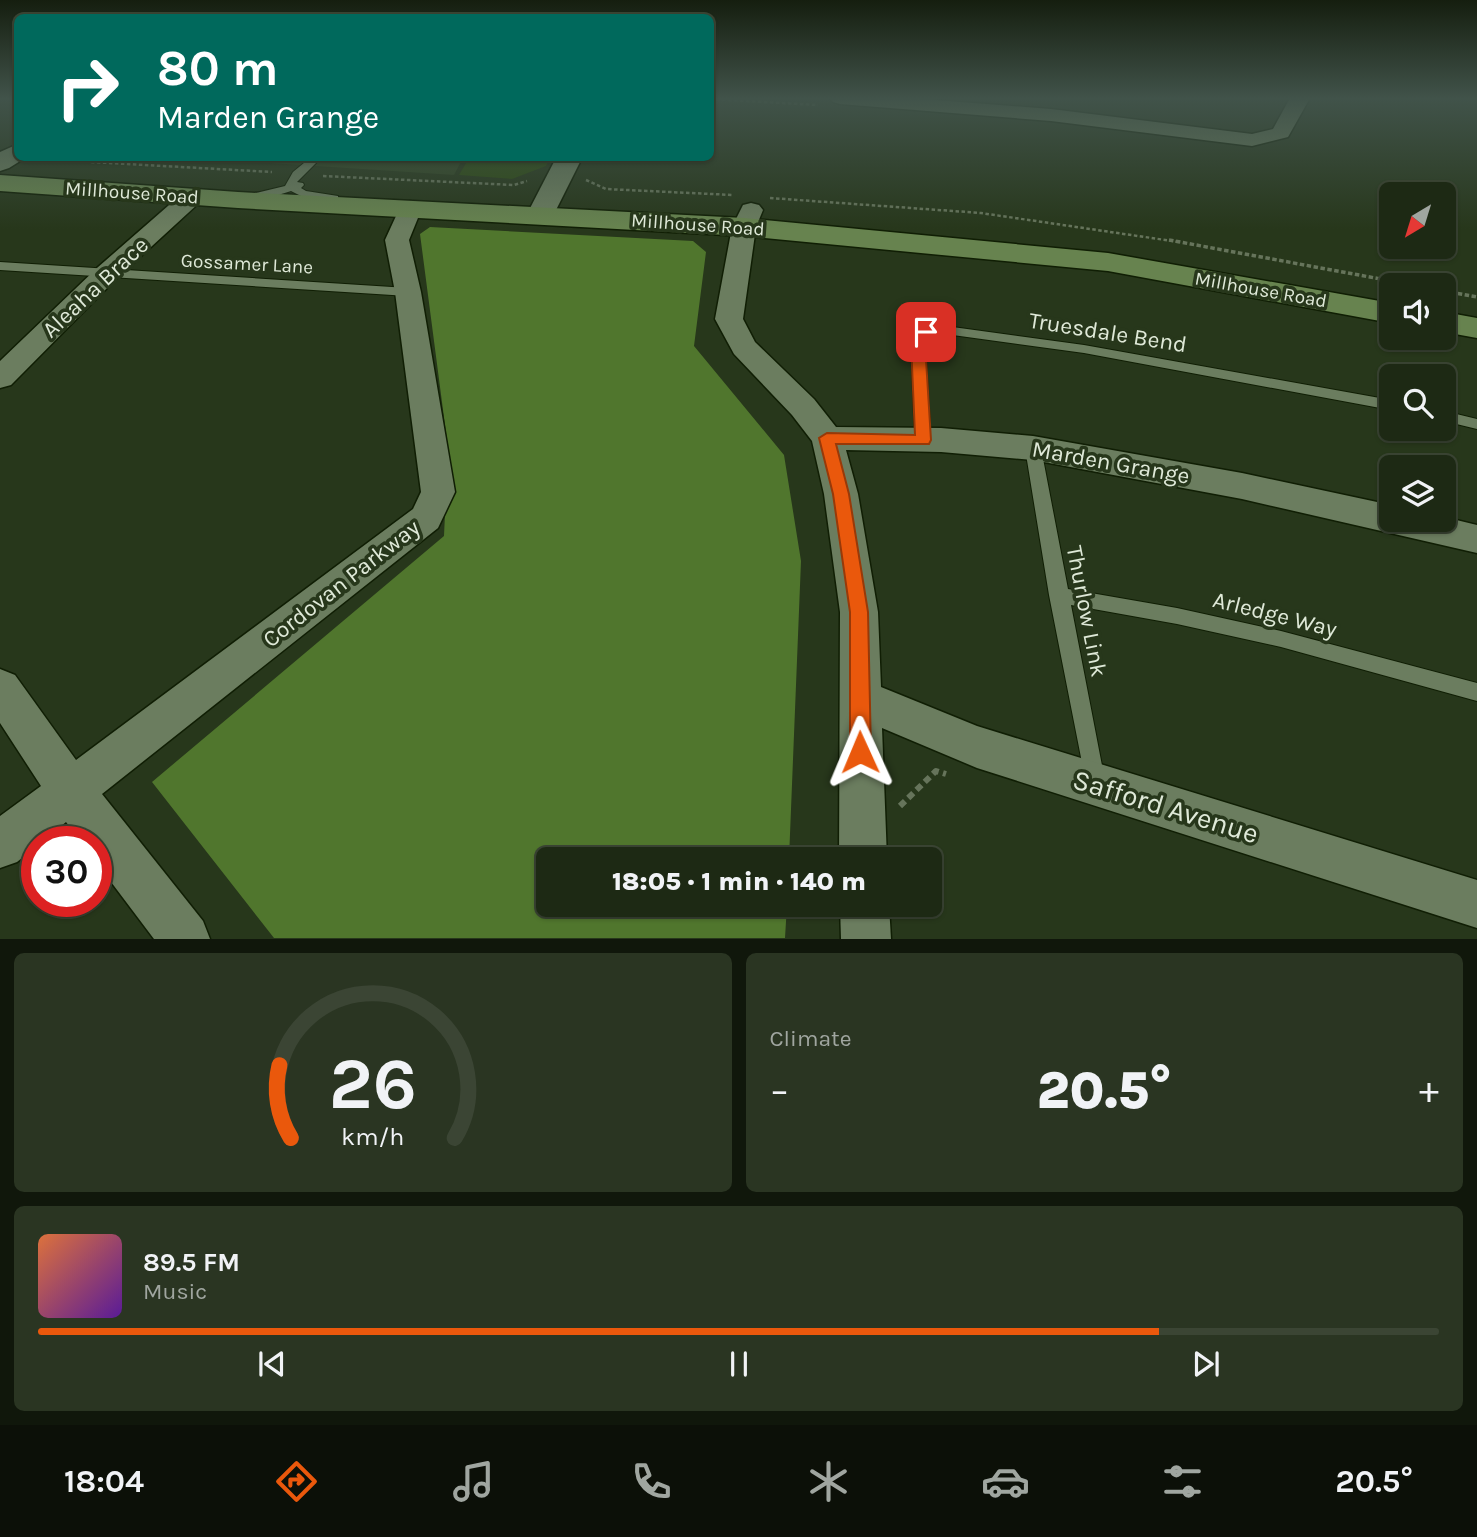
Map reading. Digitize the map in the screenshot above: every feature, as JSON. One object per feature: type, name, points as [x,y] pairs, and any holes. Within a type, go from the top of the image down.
[{"type":"main road","name":"Millhouse Road","points":[[0,165],[544,207]]},
{"type":"main road","name":"Millhouse Road","points":[[0,183],[192,197],[410,208],[751,207],[1109,252],[1379,291]]},
{"type":"main road","name":"Millhouse Road","points":[[1109,252],[1379,310]]},
{"type":"main road","points":[[1456,304],[1477,308]]},
{"type":"main road","points":[[1456,324],[1477,328]]},
{"type":"street","points":[[0,165],[14,154]]},
{"type":"street","points":[[544,207],[565,166]]},
{"type":"street","name":"Aleaha Brace","points":[[0,378],[106,274],[192,197]]},
{"type":"street","points":[[751,207],[729,319],[744,347],[803,407],[827,438],[841,494],[859,612],[863,847]]},
{"type":"street","name":"Cordovan Parkway","points":[[0,845],[426,519],[438,492],[408,292],[397,240],[410,208]]},
{"type":"street","name":"Marden Grange","points":[[827,438],[923,440],[1032,447],[1242,486],[1379,516]]},
{"type":"street","name":"Marden Grange","points":[[1447,532],[1477,539]]},
{"type":"street","points":[[0,688],[71,791],[185,939]]},
{"type":"street","name":"Safford Avenue","points":[[859,698],[977,747],[1477,904]]},
{"type":"street","points":[[865,917],[866,939]]},
{"type":"lane","points":[[228,199],[265,195],[293,186],[311,175],[314,161]]},
{"type":"lane","points":[[293,186],[303,194],[356,199],[370,206]]},
{"type":"lane","name":"Gossamer Lane","points":[[0,266],[408,292]]},
{"type":"lane","name":"Truesdale Bend","points":[[923,440],[918,343],[926,332],[938,329],[1084,349],[1379,403]]},
{"type":"lane","points":[[1456,419],[1477,424]]},
{"type":"lane","name":"Thurlow Link","points":[[1032,447],[1095,784]]},
{"type":"lane","name":"Arledge Way","points":[[1058,595],[1177,615],[1281,639],[1477,692]]},
{"type":"path","points":[[565,166],[583,178],[607,188],[751,207],[848,202],[1050,222],[1170,240],[1379,279]]},
{"type":"path","points":[[1456,293],[1477,297]]},
{"type":"path","points":[[900,819],[900,805],[936,771],[949,775]]},
{"type":"shaded area","points":[[237,161],[461,161],[454,175]]},
{"type":"shaded area","points":[[467,161],[548,161],[546,166],[512,179],[459,175]]},
{"type":"green space","points":[[430,227],[693,241],[706,252],[694,346],[784,455],[801,561],[789,847],[536,847],[536,917],[786,917],[785,938],[274,938],[152,782],[444,536],[448,448],[420,234]]},
{"type":"route","points":[[860,752],[859,612],[841,494],[827,438],[923,440],[918,343],[926,332]]}]
